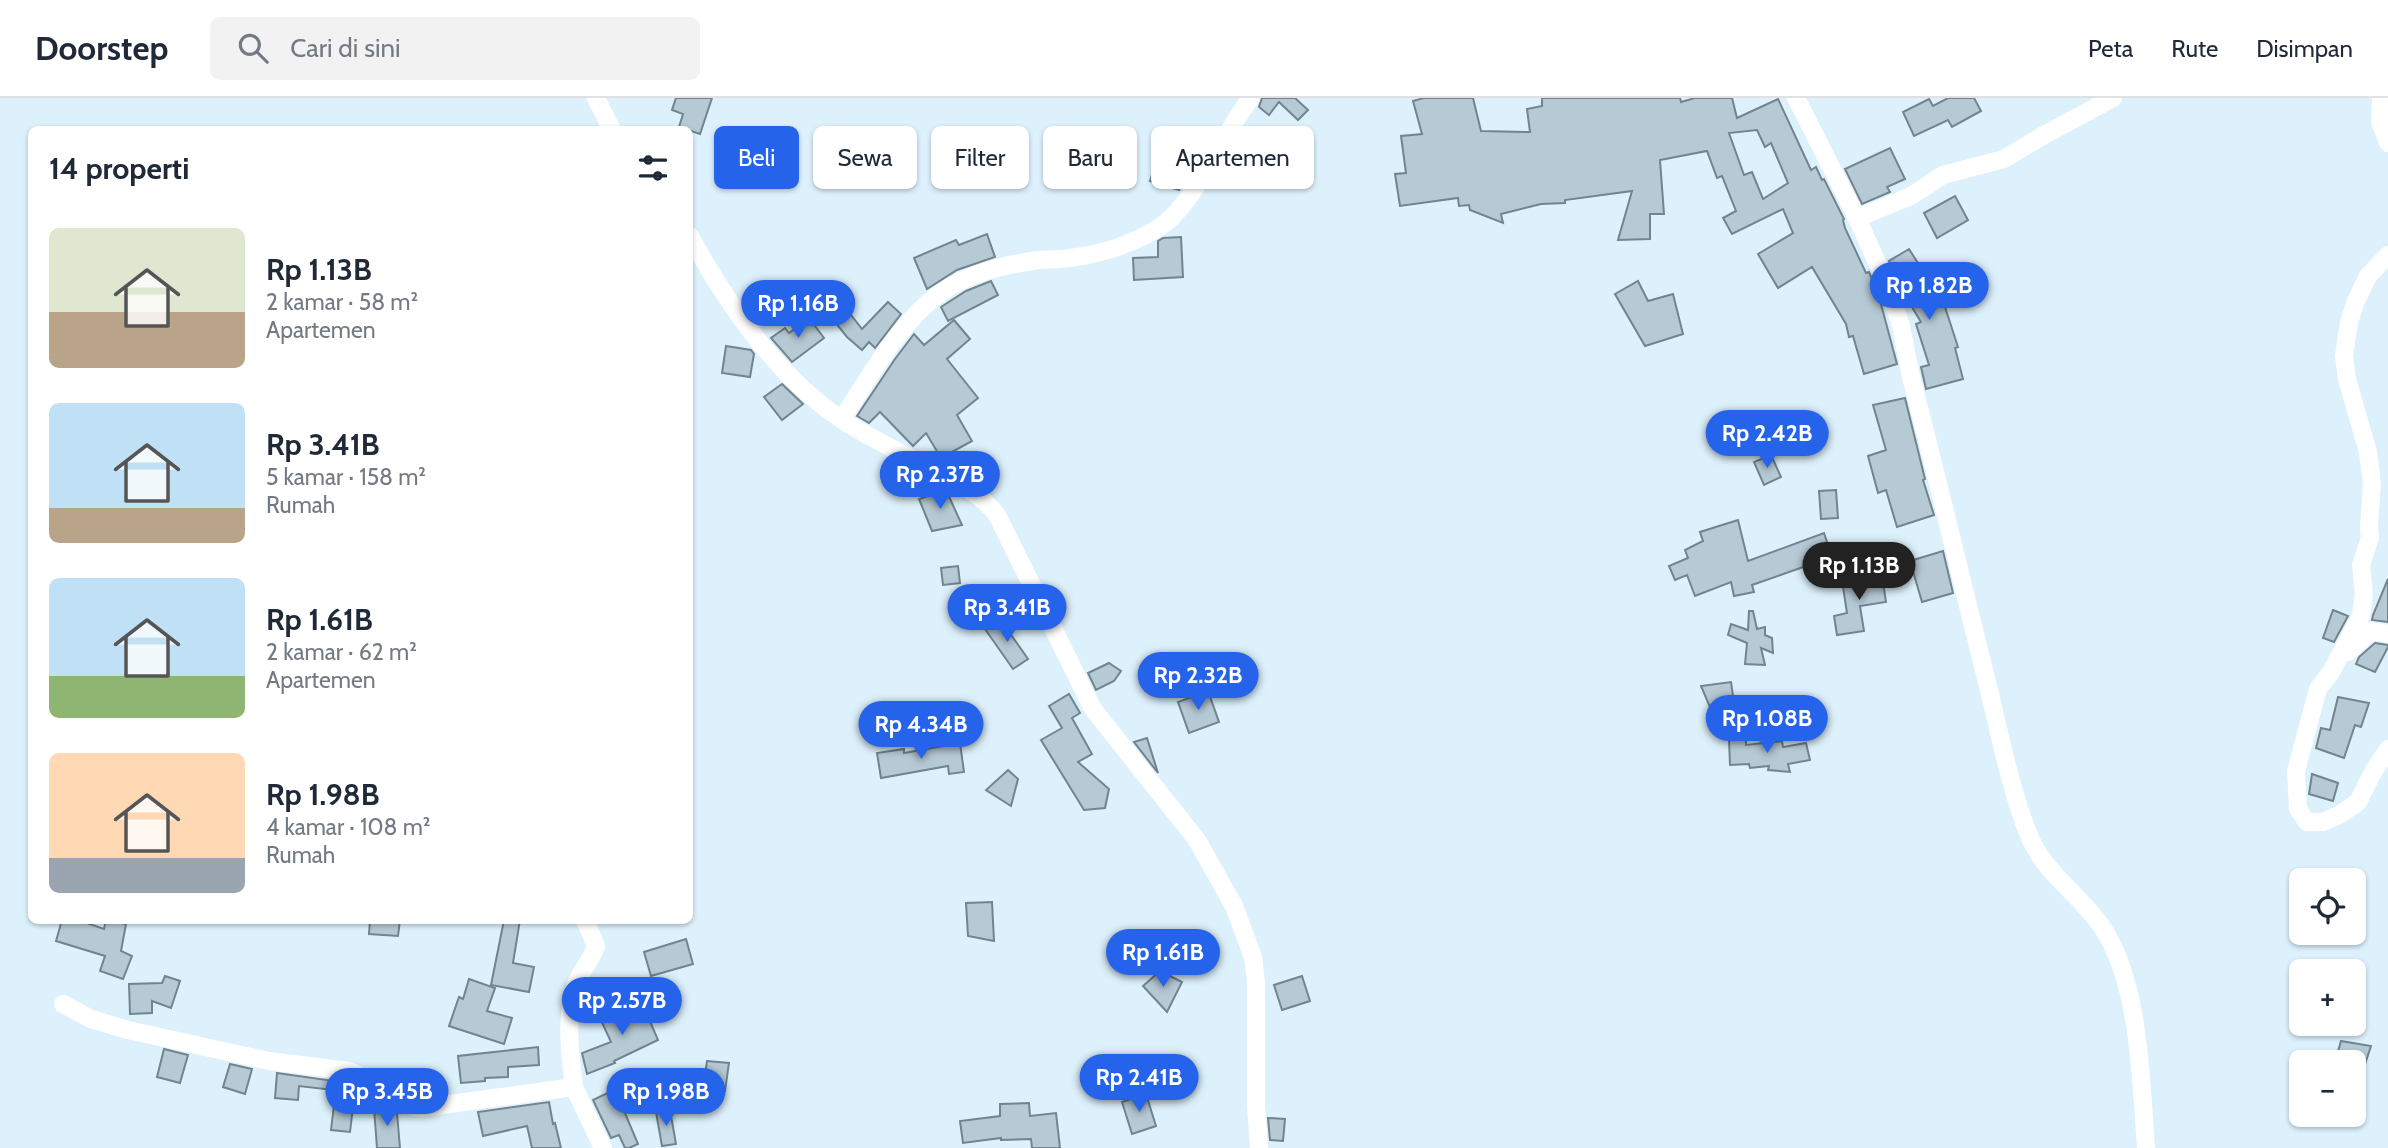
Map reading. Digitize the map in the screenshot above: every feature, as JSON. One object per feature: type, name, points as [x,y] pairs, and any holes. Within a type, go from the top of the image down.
[{"type":"street","points":[[596,98],[609,126]]},
{"type":"street","points":[[842,419],[888,349],[938,294],[967,278],[1004,266],[1040,260],[1069,259],[1103,252],[1141,237],[1165,223],[1195,186],[1229,128],[1251,98]]},
{"type":"street","points":[[1797,98],[1857,218],[1889,289],[1901,326],[1911,377],[1996,720],[2028,833],[2045,865],[2104,929],[2122,969],[2135,1025],[2146,1148]]},
{"type":"street","points":[[1857,218],[1911,196],[1943,175],[2004,159],[2113,98]]},
{"type":"street","points":[[2381,98],[2380,121],[2388,143]]},
{"type":"street","points":[[693,241],[747,328],[812,397],[842,419],[977,494],[988,504],[1006,530],[1093,709],[1197,840],[1234,906],[1253,957],[1256,982],[1256,1106],[1259,1148]]},
{"type":"street","points":[[2331,672],[2361,616],[2364,594],[2361,565],[2370,538],[2372,483],[2368,452],[2347,379],[2344,356],[2349,322],[2356,301],[2368,276],[2388,255]]},
{"type":"street","points":[[2388,634],[2372,631],[2357,642],[2318,688],[2296,771],[2298,809],[2307,822],[2323,822],[2358,802],[2388,749]]},
{"type":"street","points":[[587,924],[596,946],[577,981],[573,996],[570,1041],[574,1087],[603,1148]]},
{"type":"street","points":[[63,1004],[91,1019],[128,1031],[269,1061],[349,1071],[413,1107],[574,1087]]},
{"type":"building","points":[[676,98],[712,98],[700,134],[693,132],[693,126],[679,126],[683,114],[672,110]]},
{"type":"building","points":[[1262,98],[1295,98],[1308,110],[1298,120],[1279,102],[1269,115],[1259,107]]},
{"type":"building","points":[[1424,98],[1473,98],[1481,131],[1530,132],[1527,109],[1542,106],[1542,98],[1680,98],[1681,102],[1695,98],[1732,98],[1737,118],[1778,99],[1811,170],[1816,167],[1822,180],[1824,179],[1866,273],[1869,272],[1878,293],[1897,364],[1864,374],[1853,336],[1849,337],[1846,324],[1812,267],[1778,288],[1758,254],[1793,233],[1783,209],[1732,234],[1723,218],[1736,211],[1722,176],[1717,178],[1707,151],[1660,160],[1664,214],[1650,214],[1650,239],[1618,240],[1632,191],[1565,200],[1565,203],[1541,204],[1501,214],[1503,223],[1470,210],[1469,205],[1459,206],[1458,198],[1400,206],[1395,174],[1406,173],[1401,136],[1422,134],[1413,101]],"holes":[[[1757,130],[1765,147],[1771,143],[1788,183],[1763,199],[1752,172],[1744,175],[1729,133]]]},
{"type":"building","points":[[1948,98],[1974,98],[1981,111],[1952,127],[1948,120],[1914,136],[1903,112],[1929,99],[1933,106]]},
{"type":"building","points":[[1890,148],[1905,179],[1887,187],[1890,192],[1862,204],[1845,169]]},
{"type":"building","points":[[1955,196],[1968,220],[1937,238],[1924,213]]},
{"type":"building","points":[[987,234],[995,257],[957,270],[927,289],[914,258],[956,240],[959,245]]},
{"type":"building","points":[[1181,237],[1183,277],[1134,280],[1133,258],[1158,257],[1158,241]]},
{"type":"building","points":[[1909,249],[1944,304],[1958,347],[1955,348],[1963,379],[1926,389],[1921,367],[1929,365],[1916,324],[1921,322],[1901,289],[1889,261]]},
{"type":"building","points":[[991,281],[998,295],[948,321],[941,307],[966,291]]},
{"type":"building","points":[[1638,281],[1648,301],[1673,294],[1683,334],[1645,346],[1615,294]]},
{"type":"building","points":[[888,302],[901,314],[875,348],[869,342],[862,350],[834,321],[848,311],[862,329]]},
{"type":"building","points":[[809,318],[824,338],[792,362],[771,338],[785,328],[789,333]]},
{"type":"building","points":[[954,320],[970,339],[947,359],[978,398],[957,415],[972,441],[941,458],[926,433],[913,446],[880,412],[869,423],[857,416],[914,334],[924,345]]},
{"type":"building","points":[[726,346],[751,350],[754,354],[750,377],[722,373]]},
{"type":"building","points":[[782,384],[803,404],[782,420],[764,397]]},
{"type":"building","points":[[1905,398],[1925,479],[1923,480],[1934,515],[1897,527],[1886,490],[1878,493],[1868,456],[1886,450],[1873,405]]},
{"type":"building","points":[[1771,455],[1781,477],[1764,485],[1754,462]]},
{"type":"building","points":[[946,490],[962,525],[932,531],[919,499]]},
{"type":"building","points":[[1836,490],[1838,518],[1821,519],[1819,491]]},
{"type":"building","points":[[1738,520],[1748,561],[1824,533],[1832,557],[1752,585],[1754,592],[1734,596],[1731,582],[1695,596],[1687,575],[1675,580],[1669,566],[1688,558],[1685,550],[1703,541],[1700,532]]},
{"type":"building","points":[[1943,551],[1953,593],[1922,602],[1910,561]]},
{"type":"building","points":[[958,566],[960,583],[943,585],[941,568]]},
{"type":"building","points":[[1882,575],[1886,602],[1860,606],[1864,631],[1837,635],[1834,616],[1847,613],[1842,580]]},
{"type":"building","points":[[2388,579],[2388,622],[2372,620],[2373,615]]},
{"type":"building","points":[[2333,610],[2348,616],[2334,642],[2323,638]]},
{"type":"building","points":[[1749,611],[1753,611],[1757,629],[1765,627],[1765,635],[1772,638],[1773,653],[1761,648],[1765,665],[1745,664],[1747,643],[1728,635],[1731,624],[1748,630]]},
{"type":"building","points":[[1000,619],[1028,659],[1013,669],[985,629]]},
{"type":"building","points":[[2375,643],[2388,647],[2375,672],[2356,664],[2359,657]]},
{"type":"building","points":[[1109,663],[1121,671],[1114,681],[1096,690],[1088,673]]},
{"type":"building","points":[[1731,682],[1735,709],[1712,712],[1701,686]]},
{"type":"building","points":[[1208,691],[1219,722],[1189,733],[1178,702]]},
{"type":"building","points":[[1069,694],[1080,713],[1072,718],[1092,754],[1078,762],[1109,789],[1105,808],[1084,810],[1041,740],[1062,728],[1049,706]]},
{"type":"building","points":[[2338,697],[2369,703],[2361,727],[2355,725],[2344,758],[2316,748],[2321,728],[2330,730]]},
{"type":"building","points":[[1147,738],[1158,773],[1134,742]]},
{"type":"building","points":[[1746,738],[1746,745],[1782,741],[1783,747],[1806,743],[1810,760],[1788,764],[1790,772],[1768,770],[1769,766],[1750,768],[1749,764],[1730,765],[1729,739]]},
{"type":"building","points":[[960,743],[964,772],[949,774],[948,766],[881,778],[877,753],[904,749],[904,753]]},
{"type":"building","points":[[1008,770],[1018,779],[1011,806],[986,790]]},
{"type":"building","points":[[2312,774],[2338,783],[2333,801],[2309,794]]},
{"type":"building","points":[[992,902],[994,941],[968,936],[966,903]]},
{"type":"building","points":[[61,924],[90,924],[104,929],[105,924],[126,924],[121,951],[132,956],[123,979],[100,971],[105,956],[56,941]]},
{"type":"building","points":[[370,924],[400,924],[398,936],[369,934]]},
{"type":"building","points":[[503,924],[519,924],[513,963],[534,967],[529,992],[491,985]]},
{"type":"building","points":[[686,939],[693,964],[651,976],[644,952]]},
{"type":"building","points":[[1160,971],[1182,982],[1167,1012],[1143,986]]},
{"type":"building","points":[[165,976],[180,981],[171,1008],[152,1001],[152,1013],[130,1014],[129,984],[162,983]]},
{"type":"building","points":[[1302,976],[1310,1001],[1282,1010],[1274,985]]},
{"type":"building","points":[[469,979],[495,988],[487,1011],[512,1018],[504,1044],[449,1026],[459,997],[463,999]]},
{"type":"building","points":[[641,1000],[658,1040],[614,1061],[615,1063],[587,1074],[582,1053],[611,1042],[600,1018]]},
{"type":"building","points":[[2341,1041],[2371,1046],[2366,1061],[2366,1050],[2338,1050]]},
{"type":"building","points":[[538,1047],[539,1065],[508,1067],[508,1077],[461,1083],[458,1056]]},
{"type":"building","points":[[164,1049],[188,1055],[180,1083],[157,1077]]},
{"type":"building","points":[[707,1061],[729,1063],[725,1091],[703,1089]]},
{"type":"building","points":[[230,1064],[252,1069],[245,1094],[223,1087]]},
{"type":"building","points":[[277,1073],[334,1081],[333,1090],[299,1086],[298,1100],[275,1098]]},
{"type":"building","points":[[626,1084],[633,1101],[622,1106],[638,1144],[629,1148],[625,1148],[619,1135],[611,1138],[593,1100]]},
{"type":"building","points":[[1146,1094],[1156,1126],[1132,1134],[1122,1102]]},
{"type":"building","points":[[549,1102],[561,1148],[532,1148],[527,1126],[483,1136],[478,1112]]},
{"type":"building","points":[[1029,1103],[1030,1116],[1056,1113],[1060,1148],[1032,1148],[1031,1139],[1001,1138],[963,1143],[960,1121],[1000,1116],[1000,1104]]},
{"type":"building","points":[[334,1105],[353,1107],[350,1132],[331,1130]]},
{"type":"building","points":[[387,1107],[397,1113],[400,1148],[377,1148],[374,1108]]},
{"type":"building","points":[[670,1110],[676,1144],[662,1146],[656,1112]]},
{"type":"building","points":[[1268,1118],[1285,1119],[1283,1141],[1270,1140]]}]
